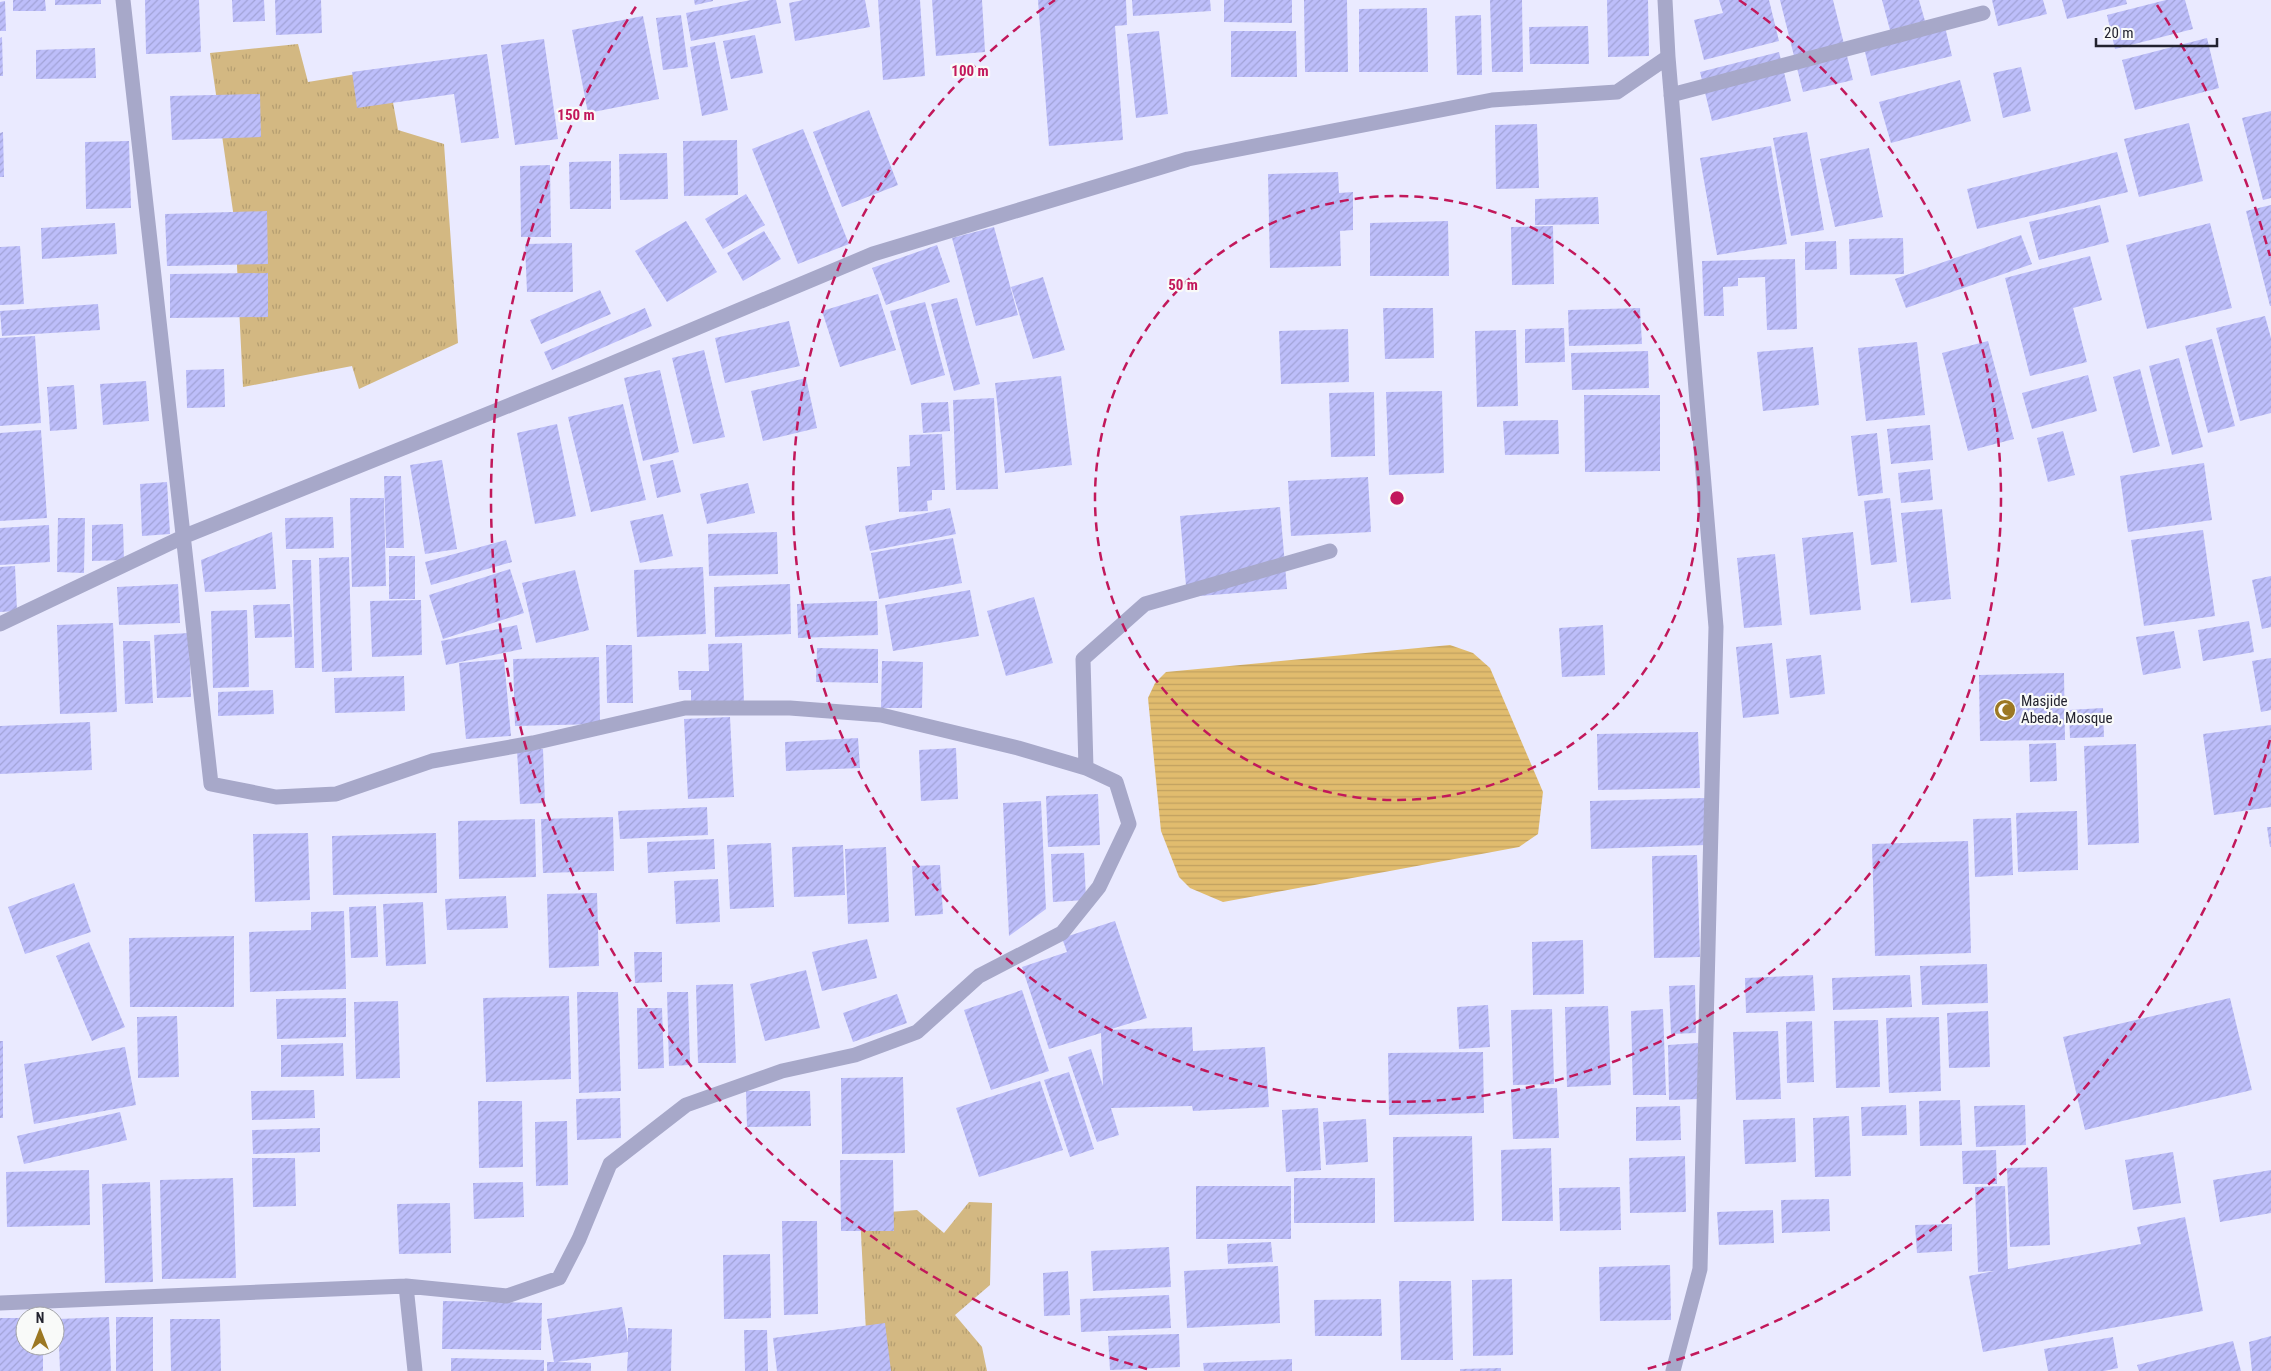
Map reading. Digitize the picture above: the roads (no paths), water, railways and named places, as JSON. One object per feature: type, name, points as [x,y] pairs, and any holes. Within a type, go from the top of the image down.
[{"type":"street","points":[[0,1303],[406,1286],[507,1296],[559,1278],[579,1239],[610,1164],[686,1106],[782,1071],[855,1055],[917,1032],[979,976],[1062,933],[1099,888],[1129,824],[1116,782],[1086,768],[1018,748],[881,715],[790,708],[685,708],[533,743],[432,761],[336,794],[276,797],[211,784],[123,0]]},
{"type":"street","points":[[1665,0],[1671,95],[1716,627],[1700,1269],[1673,1371]]},
{"type":"street","points":[[1671,95],[1983,13]]},
{"type":"street","points":[[0,624],[184,536],[587,374],[873,254],[1188,159],[1492,100],[1617,92],[1668,57]]},
{"type":"street","points":[[1086,768],[1083,659],[1145,604],[1330,551]]},
{"type":"street","points":[[406,1286],[415,1371]]},
{"type":"place","name":"Masjide Abeda, Mosque","points":[[2005,710]]}]
